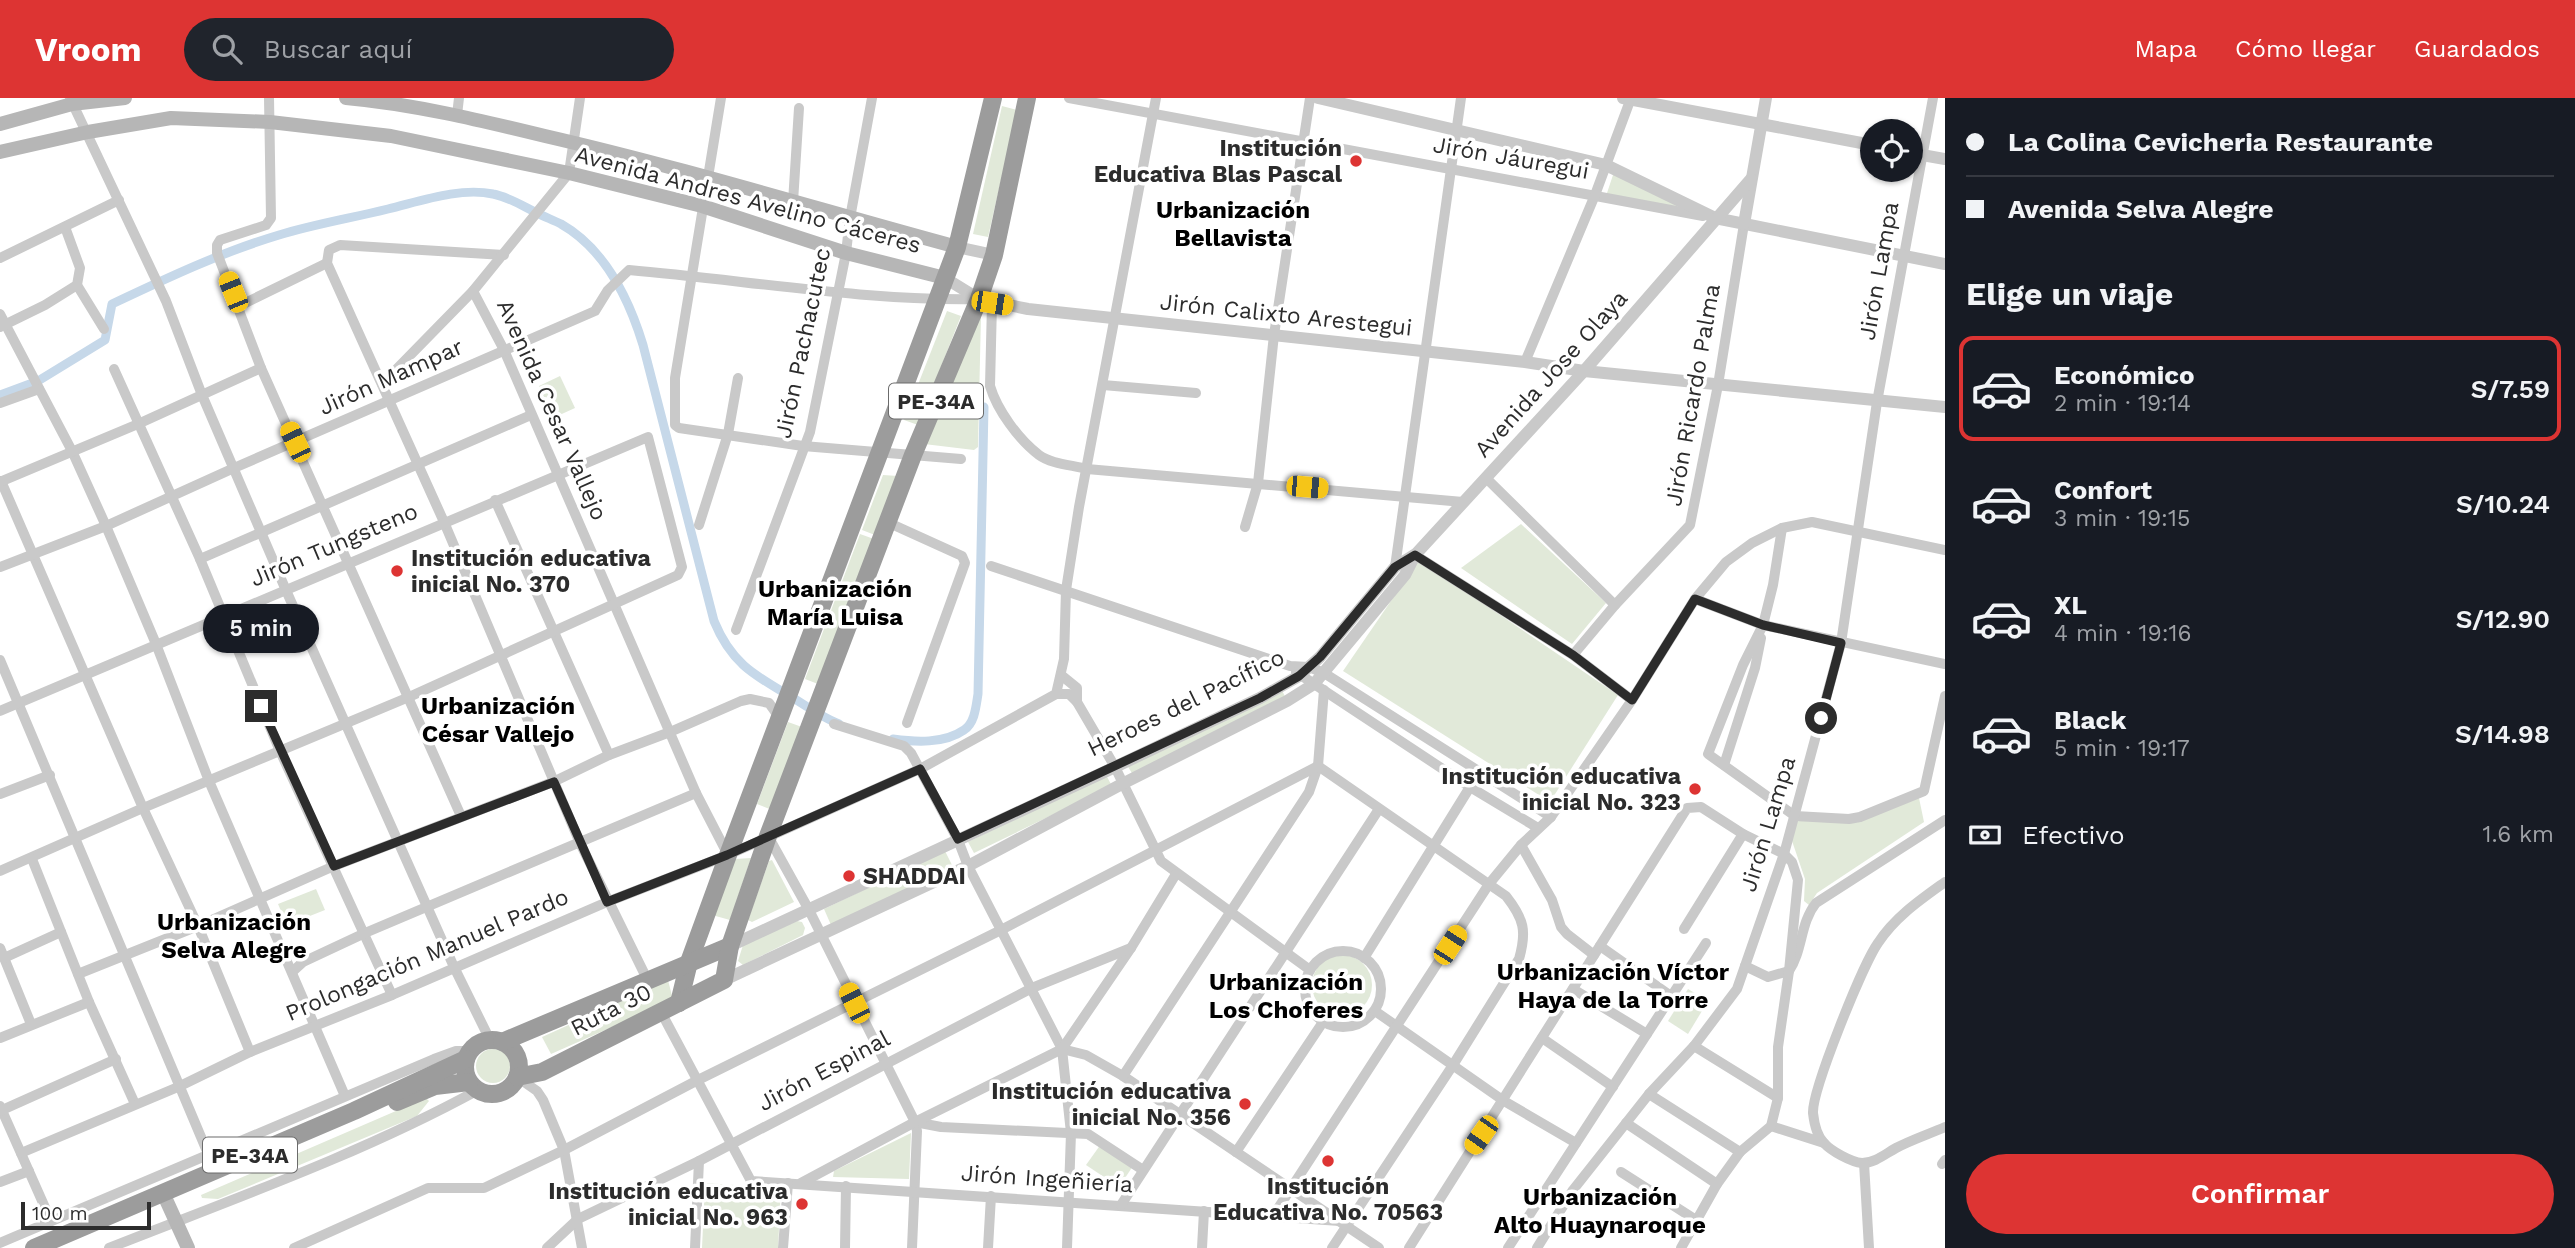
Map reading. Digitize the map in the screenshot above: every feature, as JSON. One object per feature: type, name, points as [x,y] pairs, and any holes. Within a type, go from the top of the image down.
[{"type":"highway","name":"PE-34A","points":[[679,1003],[689,962],[727,855],[957,247],[993,98]]},
{"type":"highway","name":"PE-34A","points":[[724,980],[730,946],[768,836],[887,522],[913,455],[986,301],[1027,98]]},
{"type":"highway","name":"Heroes del Pacífico","points":[[689,962],[730,946]]},
{"type":"highway","name":"Ruta 30","points":[[496,1041],[689,962]]},
{"type":"highway","name":"Ruta 30","points":[[517,1077],[542,1072],[724,980]]},
{"type":"highway","name":"PE-34A","points":[[56,1248],[354,1111],[468,1055],[478,1043],[496,1041]]},
{"type":"highway","points":[[496,1041],[516,1055],[519,1067],[517,1077]]},
{"type":"highway","points":[[468,1055],[465,1071],[473,1086]]},
{"type":"highway","name":"PE-34A","points":[[34,1248],[435,1086],[473,1086],[497,1093],[509,1088],[517,1077]]},
{"type":"main road","points":[[0,124],[71,101],[125,98]]},
{"type":"main road","name":"Avenida Andres Avelino Cáceres","points":[[346,98],[457,115],[574,143],[707,176],[957,247]]},
{"type":"main road","name":"Avenida Andres Avelino Cáceres","points":[[0,152],[88,132],[171,118],[270,122],[391,136],[569,173],[702,206],[846,253],[945,278]]},
{"type":"main road","points":[[165,1197],[188,1248]]},
{"type":"street","points":[[269,98],[269,222],[225,237],[217,245],[218,253],[261,368],[461,816]]},
{"type":"street","points":[[457,115],[459,98]]},
{"type":"street","points":[[382,384],[473,290],[569,173],[580,98]]},
{"type":"street","points":[[721,98],[675,378],[673,421],[679,428],[803,446],[961,459]]},
{"type":"street","name":"Jirón Pachacutec","points":[[736,631],[810,432],[846,253],[872,98]]},
{"type":"street","name":"Jirón Jáuregui","points":[[1069,98],[1595,195],[1945,264]]},
{"type":"street","points":[[1156,98],[1066,590],[1065,651],[1056,694],[1069,694],[1077,702],[1115,767],[1161,861],[1310,970]]},
{"type":"street","points":[[1245,527],[1258,483],[1275,335],[1310,98]]},
{"type":"street","points":[[1318,98],[1606,165],[1715,218]]},
{"type":"street","points":[[1395,567],[1461,98]]},
{"type":"street","points":[[1525,362],[1595,195],[1628,98],[1860,143]]},
{"type":"street","points":[[1744,224],[1766,98]]},
{"type":"street","name":"Jirón Lampa","points":[[1923,131],[1933,98]]},
{"type":"street","points":[[71,101],[166,301],[202,395],[285,588],[454,967],[496,1041]]},
{"type":"street","points":[[793,202],[799,108]]},
{"type":"street","points":[[1923,155],[1945,159]]},
{"type":"street","name":"Avenida Jose Olaya","points":[[1415,555],[1584,371],[1751,179]]},
{"type":"street","name":"Jirón Lampa","points":[[1537,1248],[1573,1190],[1649,1094],[1694,1046],[1737,989],[1784,854],[1841,643],[1877,402],[1903,257],[1912,182]]},
{"type":"street","points":[[0,258],[119,200]]},
{"type":"street","name":"Jirón Ricardo Palma","points":[[1573,655],[1615,605],[1690,525],[1718,385],[1744,224]]},
{"type":"street","points":[[65,227],[80,268],[77,285],[104,329]]},
{"type":"street","points":[[504,255],[340,245],[329,250],[327,263],[444,522],[580,844],[647,979]]},
{"type":"street","points":[[957,247],[994,255]]},
{"type":"street","points":[[239,306],[327,263]]},
{"type":"street","name":"Jirón Calixto Arestegui","points":[[623,272],[629,270],[691,275],[838,292],[938,300],[986,301],[1584,371],[1945,407]]},
{"type":"street","name":"Jirón Mampar","points":[[0,568],[106,526],[595,310],[623,272]]},
{"type":"street","points":[[945,278],[986,301],[990,386],[1015,429],[1040,456],[1087,469],[1463,502]]},
{"type":"street","points":[[77,285],[46,305],[2,322],[72,451],[106,526],[156,644],[209,781],[345,1096]]},
{"type":"street","name":"Avenida Cesar Vallejo","points":[[473,290],[504,350],[696,793],[727,855]]},
{"type":"street","points":[[250,1052],[198,926],[143,808],[1,481],[138,424],[261,368]]},
{"type":"street","points":[[114,369],[200,559],[280,751],[392,995]]},
{"type":"street","points":[[699,525],[728,434],[738,378]]},
{"type":"street","points":[[0,403],[36,383]]},
{"type":"street","points":[[1103,385],[1196,393]]},
{"type":"street","points":[[200,559],[531,415]]},
{"type":"street","name":"Jirón Tungsteno","points":[[0,711],[285,588],[648,437],[682,567],[678,575],[615,603]]},
{"type":"street","points":[[1486,478],[1615,605]]},
{"type":"street","points":[[495,500],[609,755]]},
{"type":"street","points":[[887,522],[965,559],[907,723]]},
{"type":"street","points":[[1273,1216],[1489,884],[1521,845],[1551,817],[1632,700],[1695,599],[1726,562],[1752,543],[1782,528],[1812,522],[1945,550]]},
{"type":"street","points":[[1724,765],[1755,668],[1782,528]]},
{"type":"street","points":[[1415,555],[1573,655],[1632,700]]},
{"type":"street","name":"Heroes del Pacífico","points":[[730,946],[1260,698],[1320,657],[1395,567],[1415,555]]},
{"type":"street","name":"Heroes del Pacífico","points":[[724,980],[968,866],[1122,783],[1319,687],[1324,673],[1405,575],[1415,555]]},
{"type":"street","points":[[991,566],[1300,669],[1324,673],[1551,817]]},
{"type":"street","points":[[1695,599],[1763,625],[1945,664]]},
{"type":"street","points":[[0,871],[408,697],[615,603]]},
{"type":"street","points":[[1763,625],[1743,665],[1708,754],[1795,816],[1849,819],[1860,817],[1924,791],[1945,696]]},
{"type":"street","points":[[0,660],[209,1156]]},
{"type":"street","points":[[1300,669],[1319,687],[1470,787],[1538,828]]},
{"type":"street","points":[[1062,675],[1077,688],[1077,702]]},
{"type":"street","points":[[1124,1076],[1309,792],[1318,766],[1319,687]]},
{"type":"street","name":"Prolongación Manuel Pardo","points":[[21,1153],[178,1087],[250,1052],[392,995],[607,902],[727,855],[920,769],[1056,694]]},
{"type":"street","points":[[78,974],[198,926],[334,866],[554,782],[609,755],[741,701],[750,699],[769,702],[781,713]]},
{"type":"street","points":[[834,724],[904,746],[920,769],[958,839],[968,866],[1062,1049],[1071,1133],[1067,1248]]},
{"type":"street","points":[[1318,766],[1506,896],[1518,911],[1524,941],[1519,959],[1453,1065],[1344,1223],[1332,1248]]},
{"type":"street","points":[[294,1248],[321,1243],[428,1188],[484,1188],[1000,930],[1318,766]]},
{"type":"street","points":[[0,794],[50,775]]},
{"type":"street","points":[[1364,958],[1470,787]]},
{"type":"street","points":[[292,972],[303,962],[365,933],[696,793]]},
{"type":"street","points":[[1409,1248],[1687,808],[1701,807],[1743,834],[1784,854],[1792,862],[1798,880],[1779,1047],[1778,1098],[1770,1126],[1740,1152],[1717,1184],[1681,1247]]},
{"type":"street","points":[[1121,1205],[1379,809]]},
{"type":"street","points":[[1745,966],[1763,977],[1773,977],[1789,971],[1797,957],[1804,923],[1816,903],[1945,820]]},
{"type":"street","points":[[1684,929],[1743,834]]},
{"type":"street","points":[[768,836],[809,910],[915,1122],[917,1131],[912,1248]]},
{"type":"street","points":[[1521,845],[1552,900],[1561,927],[1671,996]]},
{"type":"street","points":[[32,859],[89,1002],[135,1104]]},
{"type":"street","points":[[801,1183],[915,1122],[1062,1049],[1131,948],[1176,874]]},
{"type":"street","points":[[1824,1143],[1815,1125],[1815,1097],[1860,978],[1877,943],[1904,912],[1945,882]]},
{"type":"street","points":[[32,1024],[2,953],[61,932]]},
{"type":"street","points":[[1508,1248],[1706,943]]},
{"type":"street","name":"Jirón Espinal","points":[[547,1248],[578,1219],[699,1161],[1032,988],[1131,948]]},
{"type":"street","points":[[1341,951],[1364,958],[1375,968],[1380,982],[1380,997],[1374,1011],[1364,1021],[1351,1027],[1336,1027],[1323,1022],[1312,1012],[1306,999],[1305,984],[1310,970],[1318,960],[1341,951]]},
{"type":"street","points":[[1573,989],[1647,1034]]},
{"type":"street","points":[[0,1038],[89,1002]]},
{"type":"street","points":[[1374,1011],[1504,1101],[1576,1143]]},
{"type":"street","points":[[662,1012],[732,1144]]},
{"type":"street","points":[[1236,1152],[1323,1022]]},
{"type":"street","points":[[1542,1038],[1613,1087]]},
{"type":"street","points":[[1694,1046],[1778,1098]]},
{"type":"street","points":[[1062,1049],[1086,1055],[1124,1076],[1379,1248]]},
{"type":"street","points":[[0,1243],[434,1059],[456,1051],[468,1055]]},
{"type":"street","points":[[51,1221],[1,1109],[116,1059]]},
{"type":"street","points":[[517,1077],[537,1091],[543,1100],[564,1150],[582,1248]]},
{"type":"street","points":[[113,1247],[432,1115],[473,1086]]},
{"type":"street","points":[[1649,1094],[1740,1152]]},
{"type":"street","points":[[915,1122],[942,1127],[1093,1136],[1143,1170]]},
{"type":"street","points":[[1626,1123],[1717,1184]]},
{"type":"street","points":[[1770,1126],[1824,1143],[1856,1162],[1864,1163],[1945,1127]]},
{"type":"street","name":"Jirón Ingeñiería","points":[[732,1144],[751,1181],[1069,1201],[1344,1223]]},
{"type":"street","points":[[695,1248],[699,1161]]},
{"type":"street","points":[[1864,1163],[1869,1248]]},
{"type":"street","points":[[0,1182],[29,1171]]},
{"type":"street","points":[[1621,1172],[1696,1220]]},
{"type":"street","points":[[783,1248],[788,1183]]},
{"type":"street","points":[[845,1248],[846,1186]]},
{"type":"street","points":[[988,1248],[991,1196]]},
{"type":"street","points":[[1202,1248],[1204,1211]]},
{"type":"green space","points":[[1002,106],[1017,110],[988,237],[973,234]]},
{"type":"green space","points":[[1614,172],[1677,205],[1676,207],[1606,196]]},
{"type":"green space","points":[[947,311],[961,316],[918,425],[904,420]]},
{"type":"green space","points":[[981,315],[978,447],[974,450],[924,444]]},
{"type":"green space","points":[[560,376],[575,408],[553,418],[539,386]]},
{"type":"green space","points":[[883,475],[898,476],[875,535],[862,530]]},
{"type":"green space","points":[[1521,524],[1606,603],[1572,644],[1461,568]]},
{"type":"green space","points":[[860,534],[874,539],[818,684],[805,679]]},
{"type":"green space","points":[[1419,560],[1618,695],[1550,802],[1343,671]]},
{"type":"green space","points":[[1282,690],[1286,699],[1133,775],[1127,765]]},
{"type":"green space","points":[[788,722],[802,727],[772,810],[757,804]]},
{"type":"green space","points":[[1106,775],[1112,786],[974,853],[968,842]]},
{"type":"green space","points":[[1919,798],[1924,822],[1817,893],[1809,905],[1804,901],[1805,879],[1791,838],[1794,823],[1801,820],[1853,822]]},
{"type":"green space","points":[[945,851],[953,867],[831,925],[824,909]]},
{"type":"green space","points":[[751,858],[730,920],[712,915],[735,859]]},
{"type":"green space","points":[[772,860],[794,902],[752,922],[748,920],[769,861]]},
{"type":"green space","points":[[316,889],[325,910],[287,925],[278,904]]},
{"type":"green space","points":[[797,921],[802,922],[805,928],[803,935],[743,965],[738,961],[743,945]]},
{"type":"green space","points":[[1342,955],[1359,960],[1367,968],[1372,985],[1367,1002],[1359,1010],[1342,1015],[1325,1010],[1317,1002],[1312,985],[1317,968],[1325,960]]},
{"type":"green space","points":[[668,980],[673,1000],[551,1054],[542,1037]]},
{"type":"green space","points":[[1688,989],[1708,1001],[1688,1034],[1668,1021]]},
{"type":"green space","points":[[493,1049],[505,1054],[510,1066],[505,1078],[493,1083],[481,1078],[476,1066],[481,1054]]},
{"type":"green space","points":[[426,1098],[429,1101],[417,1116],[218,1199],[202,1198],[201,1195]]},
{"type":"green space","points":[[911,1133],[909,1179],[833,1177],[834,1171]]},
{"type":"green space","points":[[1101,1144],[1133,1166],[1119,1187],[1086,1165]]},
{"type":"green space","points":[[705,1183],[781,1188],[778,1248],[702,1248]]},
{"type":"waterway","points":[[0,395],[38,381],[105,340],[112,304],[216,257],[293,231],[440,196],[480,192],[505,197],[577,234],[603,261],[623,293],[643,345],[714,621],[729,649],[757,676],[839,724]]},
{"type":"waterway","points":[[893,739],[920,741],[948,738],[968,727],[974,714],[978,694],[984,407]]},
{"type":"place","name":"Institución Educativa Blas Pascal","points":[[1356,161]]},
{"type":"place","name":"Institución educativa inicial No. 370","points":[[397,571]]},
{"type":"place","name":"Institución educativa inicial No. 323","points":[[1695,789]]},
{"type":"place","name":"SHADDAI","points":[[849,876]]},
{"type":"place","name":"Institución educativa inicial No. 356","points":[[1245,1104]]},
{"type":"place","name":"Institución Educativa No. 70563","points":[[1328,1161]]},
{"type":"place","name":"Institución educativa inicial No. 963","points":[[802,1204]]},
{"type":"district","name":"Urbanización Bellavista","points":[[1233,224]]},
{"type":"district","name":"Urbanización María Luisa","points":[[835,603]]},
{"type":"district","name":"Urbanización César Vallejo","points":[[498,720]]},
{"type":"district","name":"Urbanización Selva Alegre","points":[[234,936]]},
{"type":"district","name":"Urbanización Víctor Haya de la Torre","points":[[1613,986]]},
{"type":"district","name":"Urbanización Los Choferes","points":[[1286,996]]},
{"type":"district","name":"Urbanización Alto Huaynaroque","points":[[1600,1211]]},
{"type":"route","points":[[261,706],[334,866],[554,782],[607,902],[727,855],[920,769],[958,839],[1260,698],[1299,676],[1320,657],[1395,567],[1415,555],[1573,655],[1632,700],[1695,599],[1763,625],[1841,643],[1821,718]]}]
